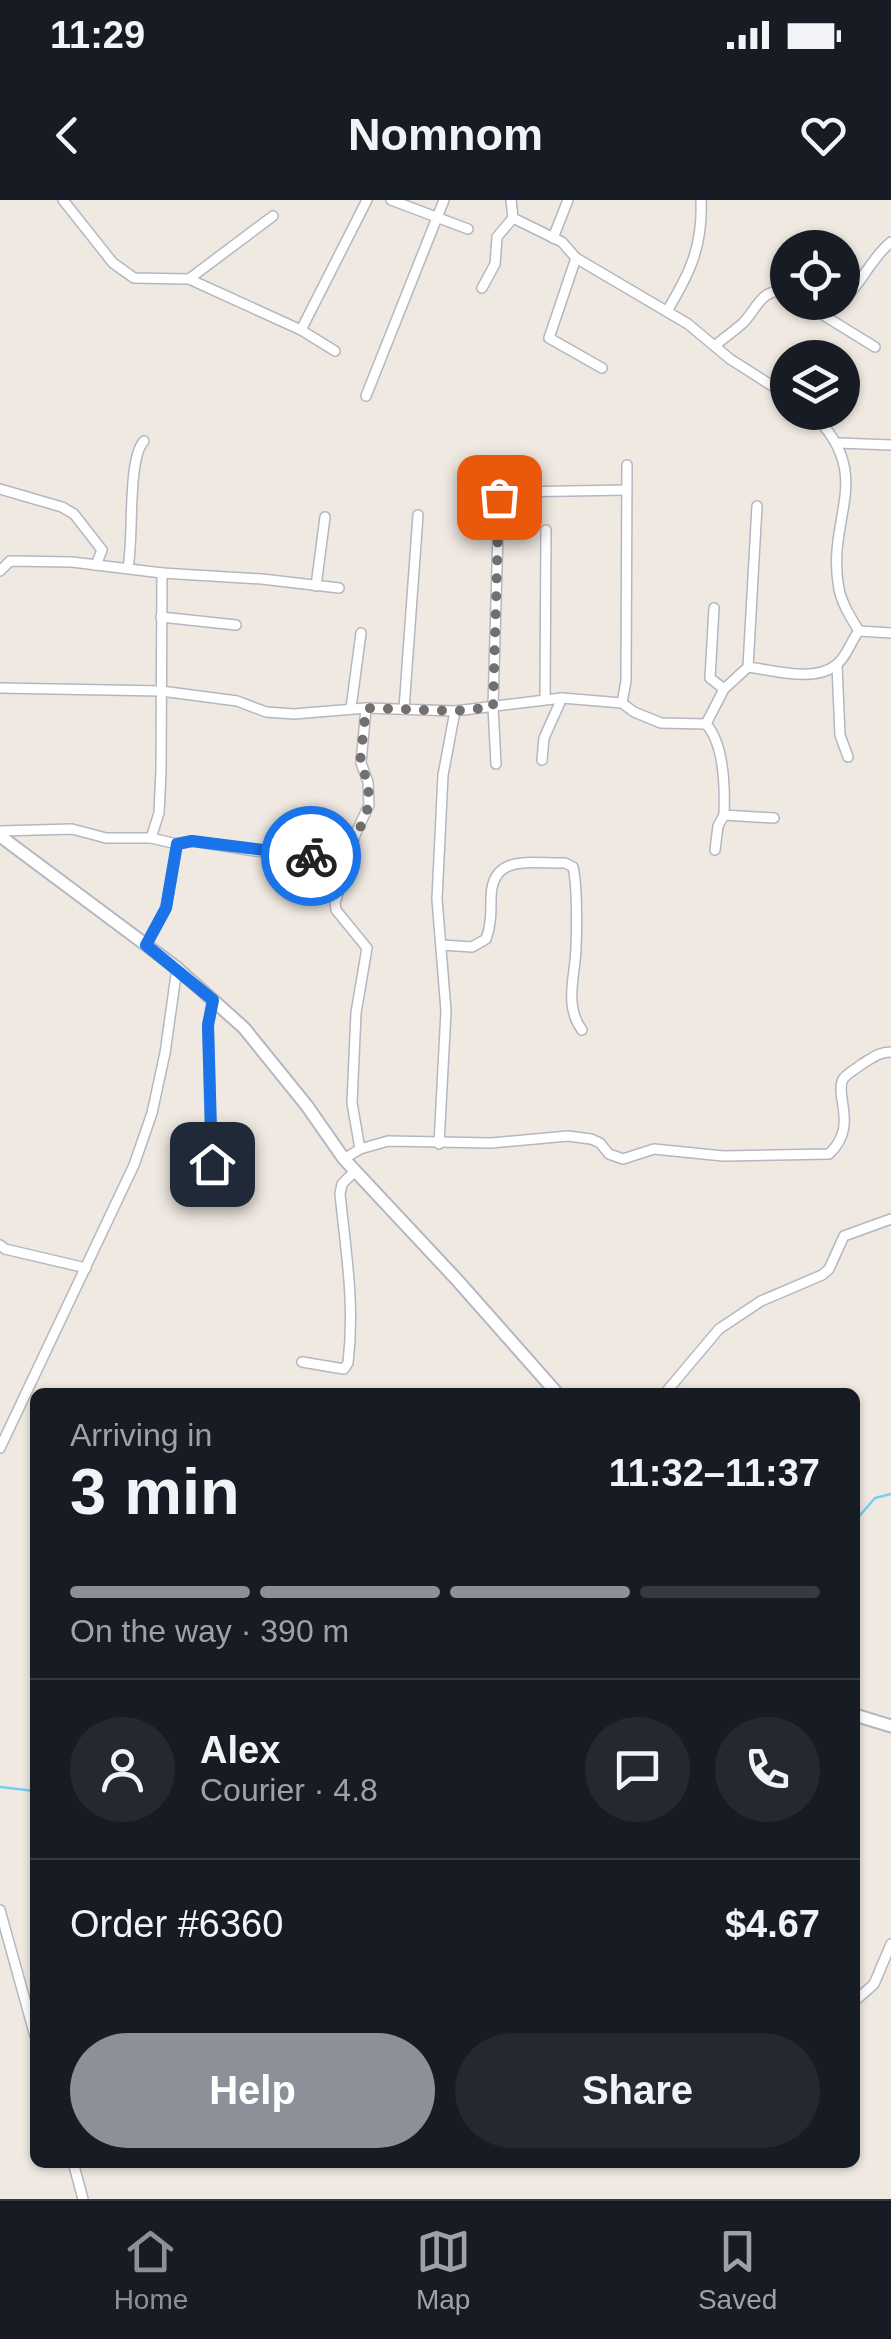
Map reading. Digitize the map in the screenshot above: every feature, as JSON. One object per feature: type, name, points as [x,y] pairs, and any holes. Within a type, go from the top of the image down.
[{"type":"street","points":[[63,200],[114,263],[134,278],[189,279],[301,330],[335,351]]},
{"type":"street","points":[[301,330],[367,200]]},
{"type":"street","points":[[390,200],[468,229]]},
{"type":"street","points":[[366,396],[444,200]]},
{"type":"street","points":[[482,288],[495,264],[496,237],[513,218],[511,200]]},
{"type":"street","points":[[553,238],[568,200]]},
{"type":"street","points":[[667,312],[693,267],[699,245],[701,200]]},
{"type":"street","points":[[189,279],[273,216]]},
{"type":"street","points":[[513,218],[562,242],[576,258],[667,312],[770,385]]},
{"type":"street","points":[[860,280],[870,262],[891,242]]},
{"type":"street","points":[[576,258],[549,338],[602,368]]},
{"type":"street","points":[[716,345],[740,327],[762,297],[770,294]]},
{"type":"street","points":[[831,320],[875,346]]},
{"type":"street","points":[[827,430],[839,443],[846,468],[838,571],[840,590],[859,632]]},
{"type":"street","points":[[128,566],[133,545],[136,452],[144,441]]},
{"type":"street","points":[[839,443],[891,445]]},
{"type":"street","points":[[622,703],[626,682],[627,464]]},
{"type":"street","points":[[0,489],[52,503],[74,514],[102,550],[96,565]]},
{"type":"street","points":[[496,764],[493,707],[499,497],[512,492],[626,490]]},
{"type":"street","points":[[748,668],[757,506]]},
{"type":"street","points":[[404,709],[418,515]]},
{"type":"street","points":[[316,586],[325,517]]},
{"type":"street","points":[[545,699],[546,530]]},
{"type":"street","points":[[0,569],[10,561],[128,566],[162,573],[262,578],[338,588]]},
{"type":"street","points":[[152,838],[159,812],[162,573]]},
{"type":"street","points":[[714,608],[710,678],[724,689]]},
{"type":"street","points":[[162,618],[236,625]]},
{"type":"street","points":[[351,708],[361,632]]},
{"type":"street","points":[[859,632],[891,632]]},
{"type":"street","points":[[848,757],[840,735],[837,665],[859,632]]},
{"type":"street","points":[[706,724],[724,689],[748,668],[813,673],[837,665]]},
{"type":"street","points":[[0,688],[160,691],[237,701],[266,712],[294,714],[351,708],[456,711],[562,698],[622,703],[662,723],[706,724],[713,731],[724,815],[718,826],[716,850]]},
{"type":"street","points":[[542,760],[544,738],[562,698]]},
{"type":"street","points":[[360,1150],[352,1103],[356,1013],[366,948],[336,910],[336,896],[369,805],[368,782],[360,763],[366,708]]},
{"type":"street","points":[[438,1144],[446,1011],[437,900],[443,775],[456,711]]},
{"type":"street","points":[[724,815],[774,818]]},
{"type":"street","points":[[0,833],[61,828],[106,838],[152,838],[177,844],[192,841],[255,852],[348,859]]},
{"type":"street","points":[[0,833],[178,968],[244,1028],[307,1106],[344,1160],[552,1388]]},
{"type":"street","points":[[146,945],[166,908],[177,844]]},
{"type":"street","points":[[442,945],[472,947],[486,939],[491,928],[491,880],[497,871],[509,865],[573,866],[576,944],[571,989],[574,1016],[582,1030]]},
{"type":"street","points":[[0,1448],[134,1165],[166,1054],[178,968]]},
{"type":"street","points":[[212,1194],[208,1025],[213,1000]]},
{"type":"street","points":[[344,1160],[360,1150],[400,1140],[491,1143],[568,1136],[591,1139],[609,1154],[623,1158],[654,1149],[723,1156],[829,1154],[837,1146],[846,1118],[841,1094],[844,1079],[880,1052],[891,1052]]},
{"type":"street","points":[[302,1362],[334,1369],[344,1369],[348,1363],[352,1290],[346,1268],[340,1194],[342,1184],[355,1171]]},
{"type":"street","points":[[669,1388],[719,1329],[761,1300],[822,1275],[829,1269],[844,1236],[891,1219]]},
{"type":"street","points":[[0,1245],[86,1268]]},
{"type":"street","points":[[860,1717],[891,1726]]},
{"type":"street","points":[[0,1910],[30,2018]]},
{"type":"street","points":[[860,1996],[874,1984],[891,1944]]},
{"type":"street","points":[[74,2168],[82,2199]]},
{"type":"waterway","points":[[860,1515],[875,1498],[891,1494]]},
{"type":"waterway","points":[[0,1787],[30,1790]]},
{"type":"way so far","points":[[311,856],[348,859],[369,805],[368,782],[360,763],[366,708],[474,711],[493,707],[499,497]]},
{"type":"route","points":[[212,1164],[208,1025],[213,1000],[146,945],[166,908],[177,844],[192,841],[255,852],[311,856]]}]
